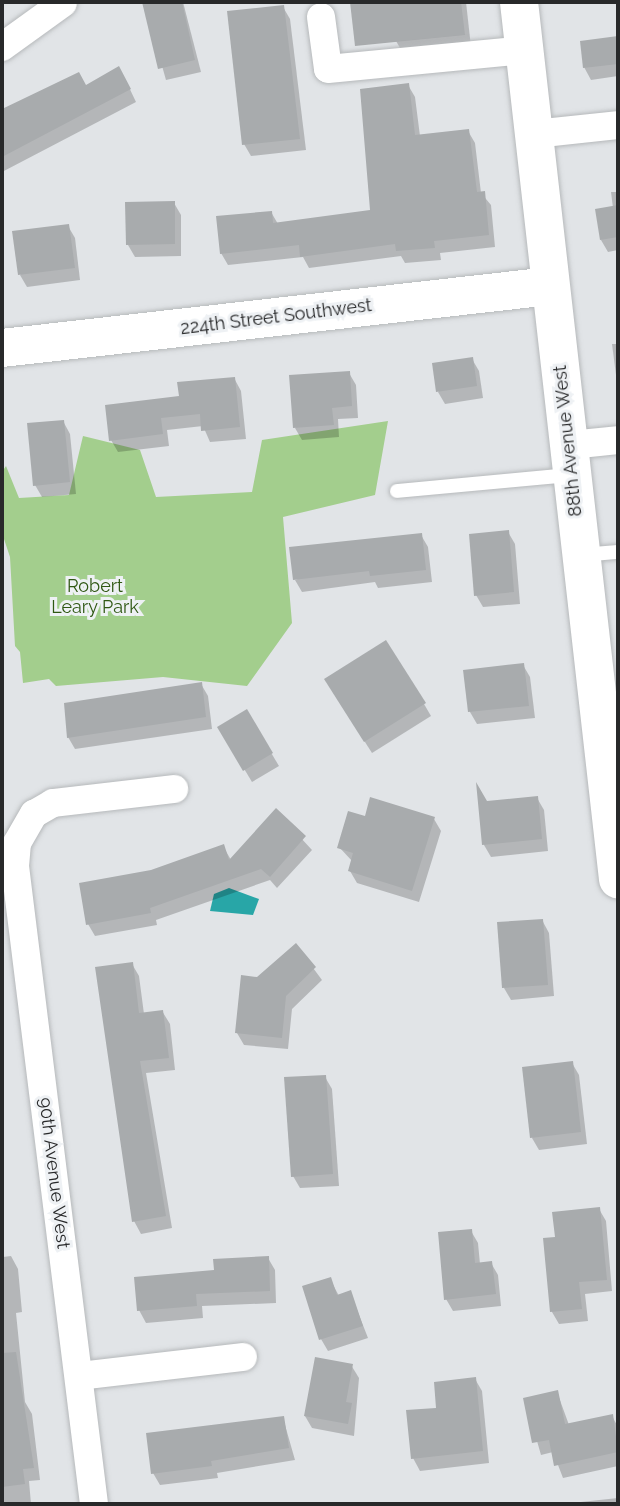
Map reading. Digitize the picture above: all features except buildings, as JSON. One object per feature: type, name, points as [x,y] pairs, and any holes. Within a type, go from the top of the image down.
[{"type":"street","points":[[2,47],[63,2]]},
{"type":"street","name":"88th Avenue West","points":[[519,2],[618,879]]},
{"type":"street","points":[[321,17],[328,69],[524,50]]},
{"type":"street","points":[[534,134],[618,125]]},
{"type":"street","name":"224th Street Southwest","points":[[2,348],[550,286]]},
{"type":"street","points":[[571,460],[618,440]]},
{"type":"street","name":"90th Avenue West","points":[[94,1504],[15,866],[17,843],[34,814],[52,803],[174,789]]},
{"type":"street","points":[[79,1376],[243,1357]]},
{"type":"lane","points":[[397,492],[571,460]]},
{"type":"lane","points":[[581,556],[618,552]]},
{"type":"green space","name":"Robert Leary Park","points":[[388,421],[375,495],[283,517],[292,623],[247,686],[163,677],[56,686],[49,679],[23,683],[20,652],[15,646],[10,557],[2,533],[2,472],[6,466],[19,498],[69,495],[83,436],[140,450],[156,497],[252,492],[262,440]]},
{"type":"water","points":[[229,888],[259,899],[253,915],[210,911],[214,894]]}]
